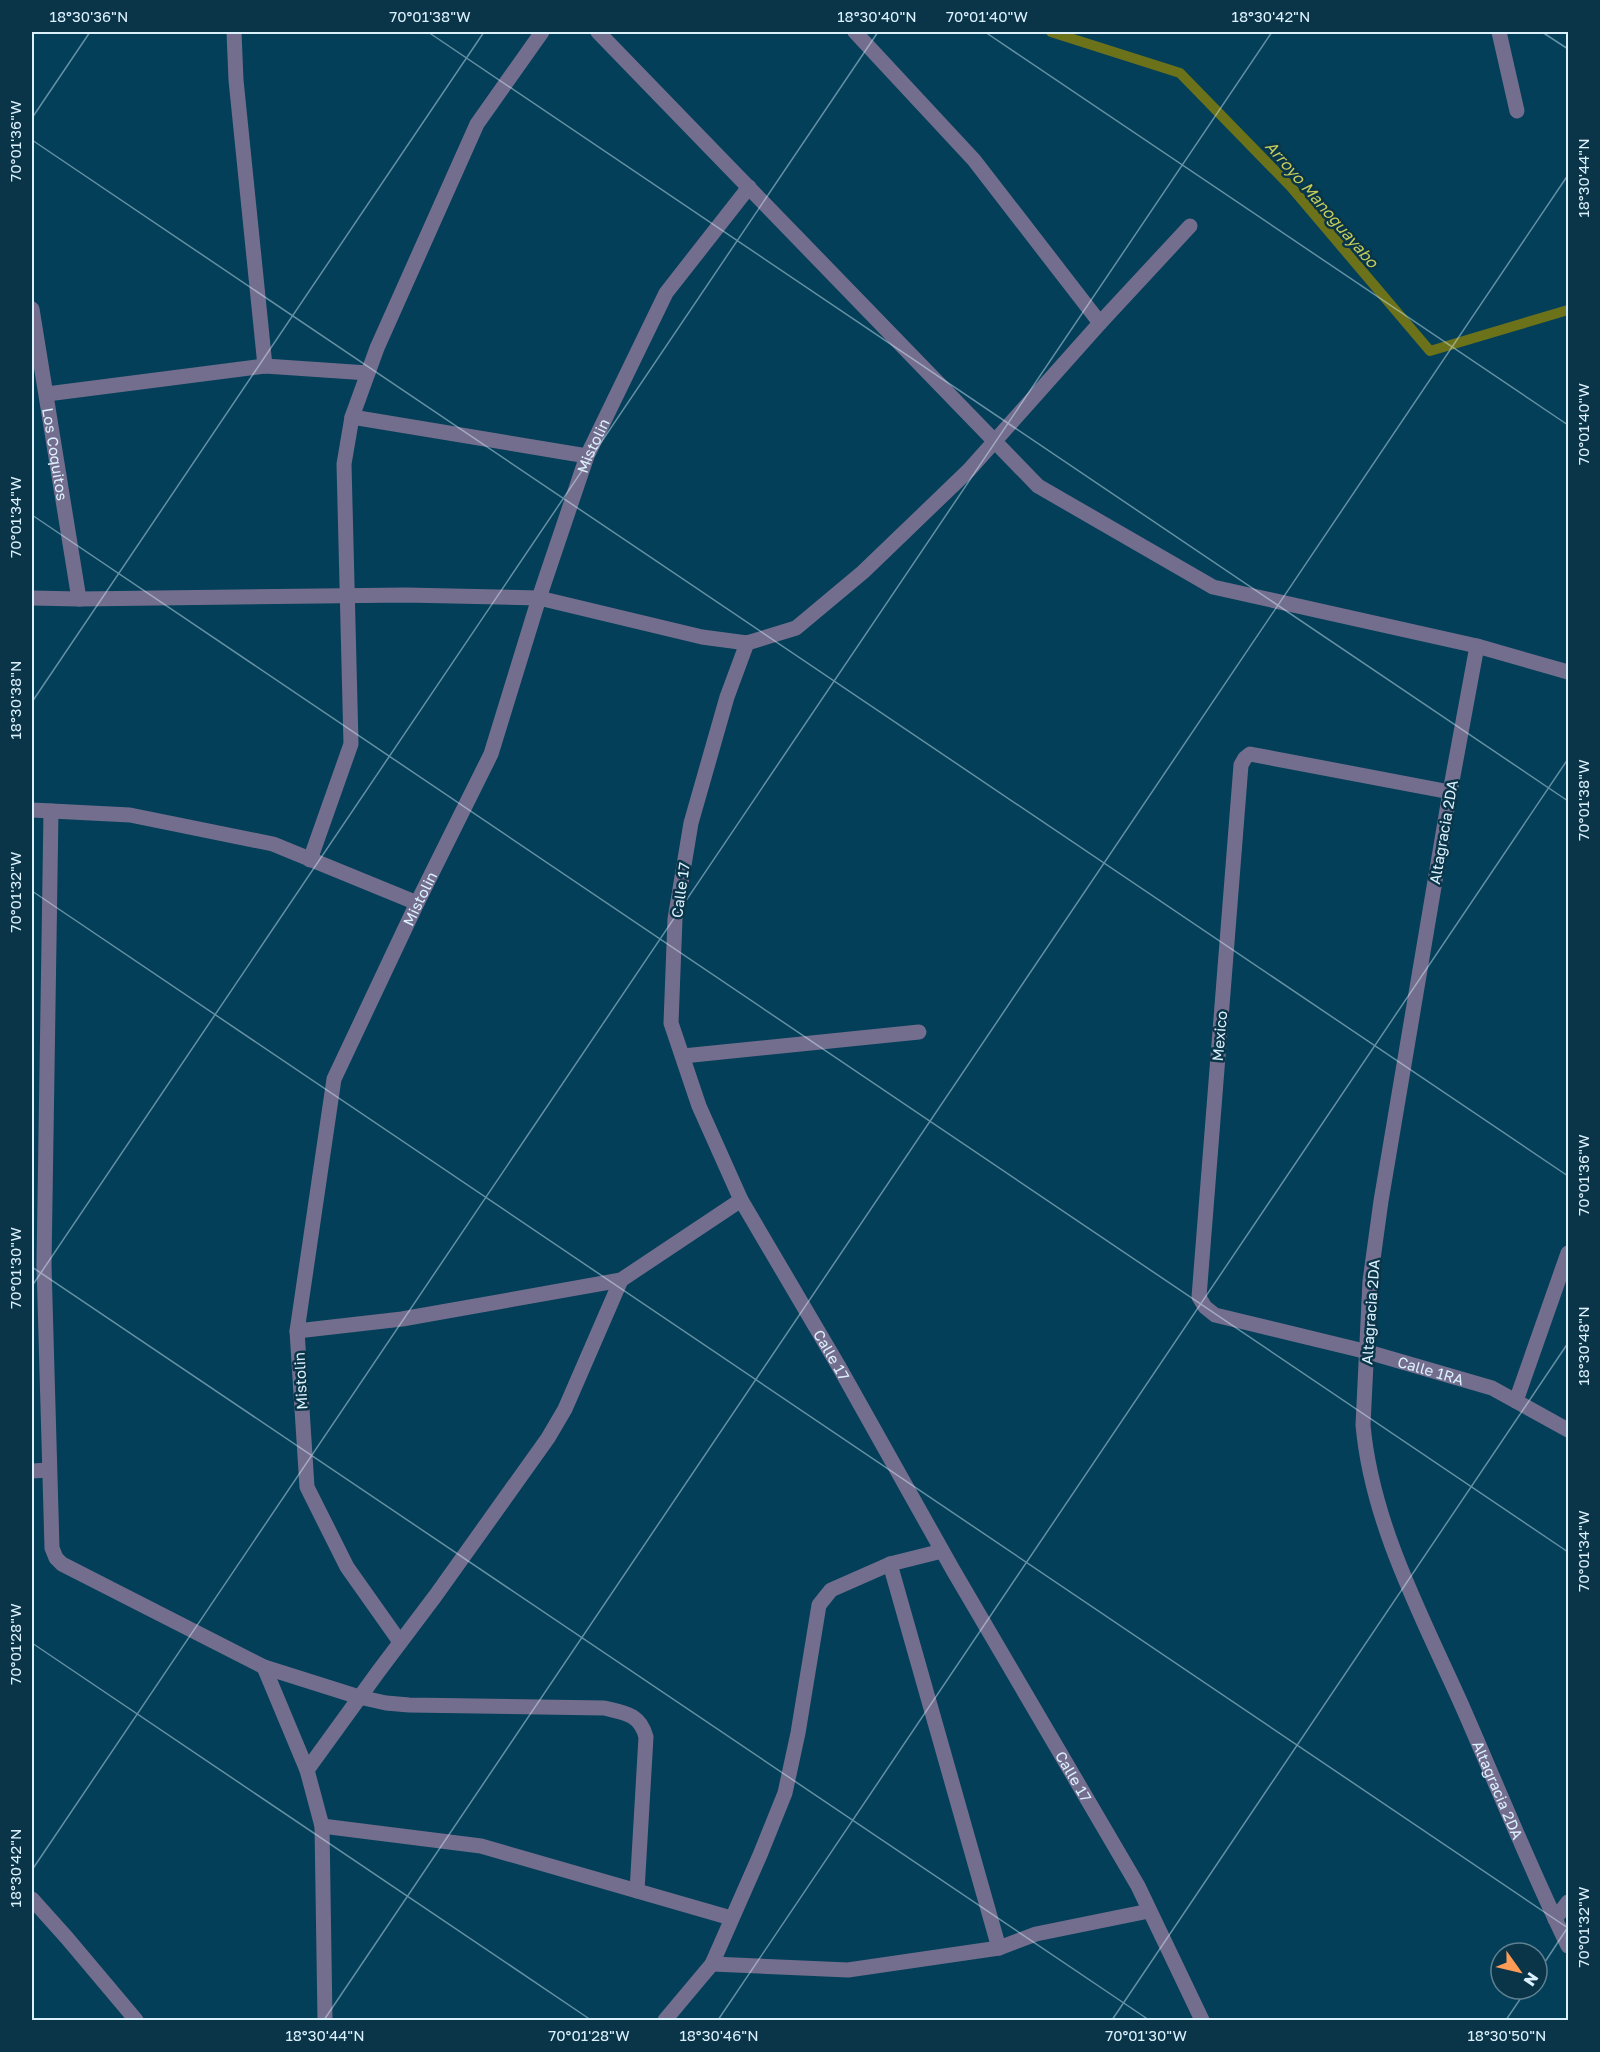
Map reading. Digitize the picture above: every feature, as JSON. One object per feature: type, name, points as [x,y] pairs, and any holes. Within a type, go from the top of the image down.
[{"type":"street","points":[[234,32],[265,366]]},
{"type":"street","points":[[310,860],[351,744],[344,464],[352,417],[377,348],[477,124],[542,32]]},
{"type":"street","points":[[598,32],[1038,486],[1213,587],[1477,646],[1569,672]]},
{"type":"street","points":[[855,32],[974,160],[1100,323]]},
{"type":"street","points":[[1499,32],[1517,111]]},
{"type":"street","name":"Mistolin","points":[[400,1642],[346,1568],[307,1486],[297,1331],[334,1079],[417,903],[491,754],[539,598],[587,456],[666,293],[749,187]]},
{"type":"street","points":[[32,598],[347,596],[539,598],[702,636],[747,643],[796,628],[862,572],[996,442],[1100,323],[1190,226]]},
{"type":"street","name":"Los Coquitos","points":[[32,309],[79,599]]},
{"type":"street","points":[[46,394],[265,366],[368,374]]},
{"type":"street","points":[[352,417],[587,456]]},
{"type":"street","name":"Calle 17","points":[[747,643],[727,697],[691,823],[675,919],[671,1023],[699,1106],[741,1200],[838,1365],[942,1551],[1138,1886],[1202,2020]]},
{"type":"street","name":"Altagracia 2DA","points":[[1477,646],[1381,1201],[1370,1281],[1363,1425],[1365,1447],[1380,1512],[1408,1584],[1555,1920],[1569,1946]]},
{"type":"street","name":"Mexico","points":[[1215,1315],[1205,1307],[1199,1297],[1241,765],[1250,754],[1450,792]]},
{"type":"street","points":[[32,810],[130,814],[273,844],[417,903]]},
{"type":"street","points":[[51,811],[44,1264],[52,1548],[56,1558],[62,1564],[264,1667],[359,1696],[386,1703],[410,1705],[604,1708],[627,1713],[644,1727],[646,1737],[637,1891]]},
{"type":"street","points":[[683,1056],[919,1032]]},
{"type":"street","points":[[297,1331],[402,1318],[621,1280],[741,1200]]},
{"type":"street","points":[[1516,1401],[1569,1253]]},
{"type":"street","points":[[307,1770],[548,1438],[565,1409],[621,1280]]},
{"type":"street","name":"Calle 1RA","points":[[1215,1315],[1368,1352],[1492,1388],[1569,1430]]},
{"type":"street","points":[[32,1472],[49,1470]]},
{"type":"street","points":[[665,2020],[712,1964],[785,1793],[798,1733],[819,1605],[831,1590],[890,1564],[942,1551]]},
{"type":"street","points":[[890,1564],[999,1948]]},
{"type":"street","points":[[264,1667],[307,1770],[322,1826],[325,2020]]},
{"type":"street","points":[[322,1826],[481,1846],[730,1918]]},
{"type":"street","points":[[32,1899],[136,2020]]},
{"type":"street","points":[[1555,1920],[1569,1902]]},
{"type":"street","points":[[712,1964],[848,1970],[999,1948],[1036,1934],[1149,1911]]},
{"type":"waterway","name":"Arroyo Manoguayabo","points":[[1051,32],[1180,73],[1291,187],[1430,351],[1568,310]]}]
